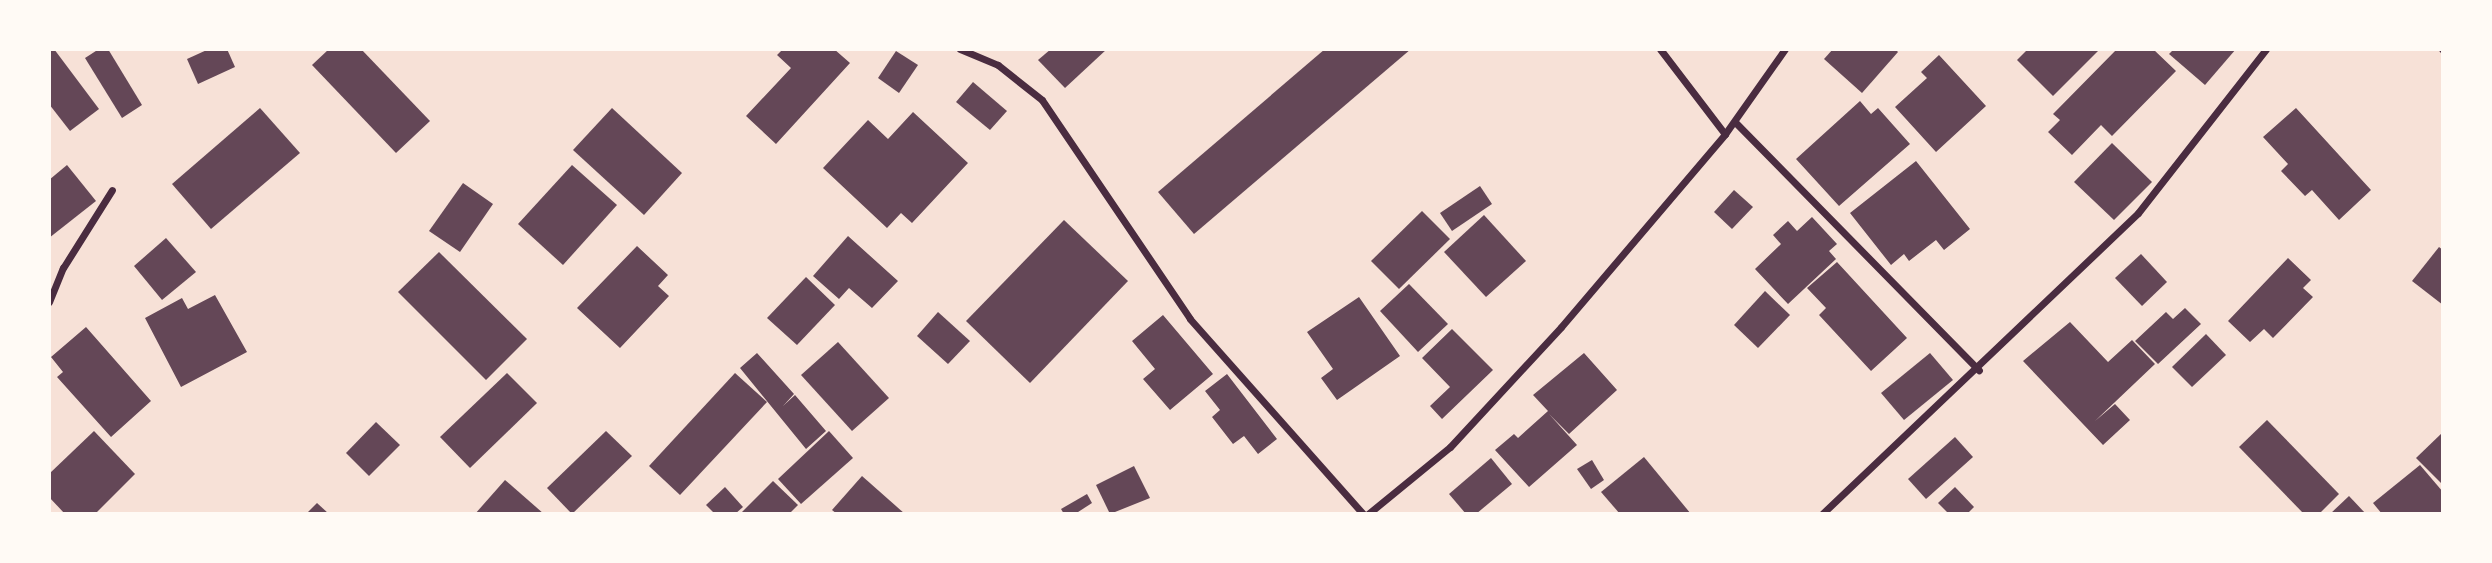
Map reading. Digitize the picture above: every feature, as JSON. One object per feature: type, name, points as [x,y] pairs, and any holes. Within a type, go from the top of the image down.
[{"type":"street","points":[[960,49],[998,65],[1042,100],[1190,319],[1365,514],[1450,447],[1560,327],[1726,134],[1785,49]]},
{"type":"street","points":[[1660,49],[1726,134]]},
{"type":"street","points":[[1822,514],[1979,370],[2138,213],[2266,49]]},
{"type":"street","points":[[1735,122],[1979,370]]},
{"type":"street","points":[[49,302],[63,268],[112,190]]},
{"type":"building","points":[[49,49],[54,49],[99,109],[70,131],[49,104]]},
{"type":"building","points":[[99,49],[108,49],[142,105],[122,118],[85,58]]},
{"type":"building","points":[[209,49],[227,49],[235,67],[198,84],[187,59]]},
{"type":"building","points":[[329,49],[361,49],[430,121],[396,153],[312,65]]},
{"type":"building","points":[[783,49],[834,49],[850,63],[776,144],[746,116],[791,68],[777,55]]},
{"type":"building","points":[[1051,49],[1107,49],[1065,88],[1038,60]]},
{"type":"building","points":[[1325,49],[1411,49],[1194,234],[1158,192]]},
{"type":"building","points":[[1833,49],[1895,49],[1898,52],[1862,93],[1824,59]]},
{"type":"building","points":[[2028,49],[2100,49],[2053,96],[2017,60]]},
{"type":"building","points":[[2117,49],[2153,49],[2176,71],[2112,136],[2101,125],[2072,155],[2048,132],[2060,120],[2053,114]]},
{"type":"building","points":[[2174,49],[2236,49],[2205,85],[2169,54]]},
{"type":"building","points":[[896,51],[918,65],[899,93],[878,78]]},
{"type":"building","points":[[1939,55],[1986,106],[1936,152],[1895,107],[1927,78],[1921,72]]},
{"type":"building","points":[[973,82],[1007,111],[990,130],[956,102]]},
{"type":"building","points":[[1860,101],[1871,114],[1878,108],[1910,144],[1839,206],[1796,159]]},
{"type":"building","points":[[260,108],[300,153],[211,229],[172,184]]},
{"type":"building","points":[[612,108],[682,173],[644,215],[573,150]]},
{"type":"building","points":[[2296,108],[2371,190],[2339,220],[2312,190],[2305,196],[2281,171],[2288,164],[2263,137]]},
{"type":"building","points":[[913,112],[968,163],[912,223],[901,213],[887,228],[823,168],[868,120],[888,139]]},
{"type":"building","points":[[2112,143],[2152,182],[2114,220],[2074,182]]},
{"type":"building","points":[[1916,161],[1970,229],[1944,250],[1936,240],[1909,261],[1904,254],[1891,265],[1850,213]]},
{"type":"building","points":[[67,165],[96,201],[49,238],[49,180]]},
{"type":"building","points":[[572,165],[617,205],[563,265],[518,224]]},
{"type":"building","points":[[463,183],[493,204],[460,252],[429,231]]},
{"type":"building","points":[[1480,186],[1492,204],[1452,231],[1440,213]]},
{"type":"building","points":[[1734,190],[1753,207],[1732,229],[1714,212]]},
{"type":"building","points":[[1422,211],[1450,239],[1399,289],[1371,261]]},
{"type":"building","points":[[1484,215],[1526,261],[1486,297],[1444,252]]},
{"type":"building","points":[[1812,217],[1837,244],[1829,251],[1836,259],[1788,304],[1755,269],[1781,244],[1773,235],[1788,221],[1797,231]]},
{"type":"building","points":[[1064,220],[1128,281],[1030,383],[966,321]]},
{"type":"building","points":[[848,236],[898,281],[872,308],[849,288],[839,299],[813,276]]},
{"type":"building","points":[[166,238],[196,272],[162,300],[134,266]]},
{"type":"building","points":[[637,246],[668,275],[658,286],[669,296],[620,348],[577,308]]},
{"type":"building","points":[[2439,247],[2443,250],[2443,305],[2412,281]]},
{"type":"building","points":[[439,252],[527,339],[486,380],[398,292]]},
{"type":"building","points":[[2141,254],[2167,282],[2142,306],[2115,278]]},
{"type":"building","points":[[2288,258],[2311,280],[2303,288],[2313,297],[2273,338],[2264,329],[2250,342],[2228,321]]},
{"type":"building","points":[[1837,262],[1907,338],[1871,371],[1819,315],[1826,308],[1807,288]]},
{"type":"building","points":[[806,277],[835,305],[797,345],[767,318]]},
{"type":"building","points":[[1409,284],[1448,324],[1418,352],[1380,311]]},
{"type":"building","points":[[1765,291],[1790,315],[1758,348],[1734,325]]},
{"type":"building","points":[[215,295],[247,352],[181,387],[145,318],[182,298],[188,309]]},
{"type":"building","points":[[1359,297],[1400,356],[1337,400],[1321,378],[1333,369],[1307,332]]},
{"type":"building","points":[[2185,308],[2201,324],[2158,364],[2135,341],[2166,312],[2173,319]]},
{"type":"building","points":[[938,312],[970,341],[948,364],[917,336]]},
{"type":"building","points":[[1163,315],[1213,374],[1170,410],[1143,379],[1155,369],[1132,341]]},
{"type":"building","points":[[2070,322],[2108,362],[2132,340],[2155,364],[2095,421],[2115,404],[2130,420],[2103,445],[2023,361]]},
{"type":"building","points":[[86,327],[151,401],[111,437],[57,377],[63,372],[51,357]]},
{"type":"building","points":[[1452,329],[1493,370],[1442,419],[1430,406],[1450,387],[1422,358]]},
{"type":"building","points":[[2206,334],[2226,355],[2192,387],[2172,367]]},
{"type":"building","points":[[838,342],[889,398],[852,431],[801,375]]},
{"type":"building","points":[[757,353],[794,394],[783,406],[795,395],[826,431],[806,449],[740,368]]},
{"type":"building","points":[[1584,353],[1617,390],[1569,434],[1549,414],[1577,445],[1529,487],[1495,450],[1514,434],[1518,438],[1548,411],[1533,395]]},
{"type":"building","points":[[1930,353],[1953,380],[1904,420],[1881,393]]},
{"type":"building","points":[[507,373],[537,403],[470,468],[440,437]]},
{"type":"building","points":[[735,373],[767,402],[680,495],[649,466]]},
{"type":"building","points":[[1227,374],[1277,439],[1258,454],[1244,436],[1233,444],[1212,417],[1220,410],[1205,391]]},
{"type":"building","points":[[2267,420],[2339,494],[2319,514],[2304,514],[2239,447]]},
{"type":"building","points":[[376,422],[400,445],[369,476],[346,453]]},
{"type":"building","points":[[94,431],[135,474],[95,514],[65,514],[49,497],[49,474]]},
{"type":"building","points":[[606,431],[632,456],[572,514],[547,488]]},
{"type":"building","points":[[829,431],[853,458],[801,504],[778,479]]},
{"type":"building","points":[[2443,432],[2443,485],[2416,458]]},
{"type":"building","points":[[1955,437],[1973,457],[1926,499],[1908,479]]},
{"type":"building","points":[[1644,457],[1691,514],[1620,514],[1601,492]]},
{"type":"building","points":[[1491,458],[1512,484],[1476,514],[1466,514],[1449,494]]},
{"type":"building","points":[[1592,460],[1604,480],[1591,489],[1577,469]]},
{"type":"building","points":[[2420,465],[2443,492],[2443,514],[2382,514],[2373,503]]},
{"type":"building","points":[[1134,466],[1150,498],[1110,514],[1096,485]]},
{"type":"building","points":[[862,476],[905,514],[837,514],[832,510]]},
{"type":"building","points":[[505,480],[544,514],[475,514]]},
{"type":"building","points":[[773,481],[798,505],[789,514],[740,514]]},
{"type":"building","points":[[725,487],[743,507],[735,514],[715,514],[706,505]]},
{"type":"building","points":[[1955,487],[1974,507],[1967,514],[1949,514],[1938,503]]},
{"type":"building","points":[[1087,494],[1092,503],[1075,514],[1064,514],[1061,509]]},
{"type":"building","points":[[2349,496],[2366,514],[2330,514]]},
{"type":"building","points":[[317,503],[329,514],[306,514]]}]
